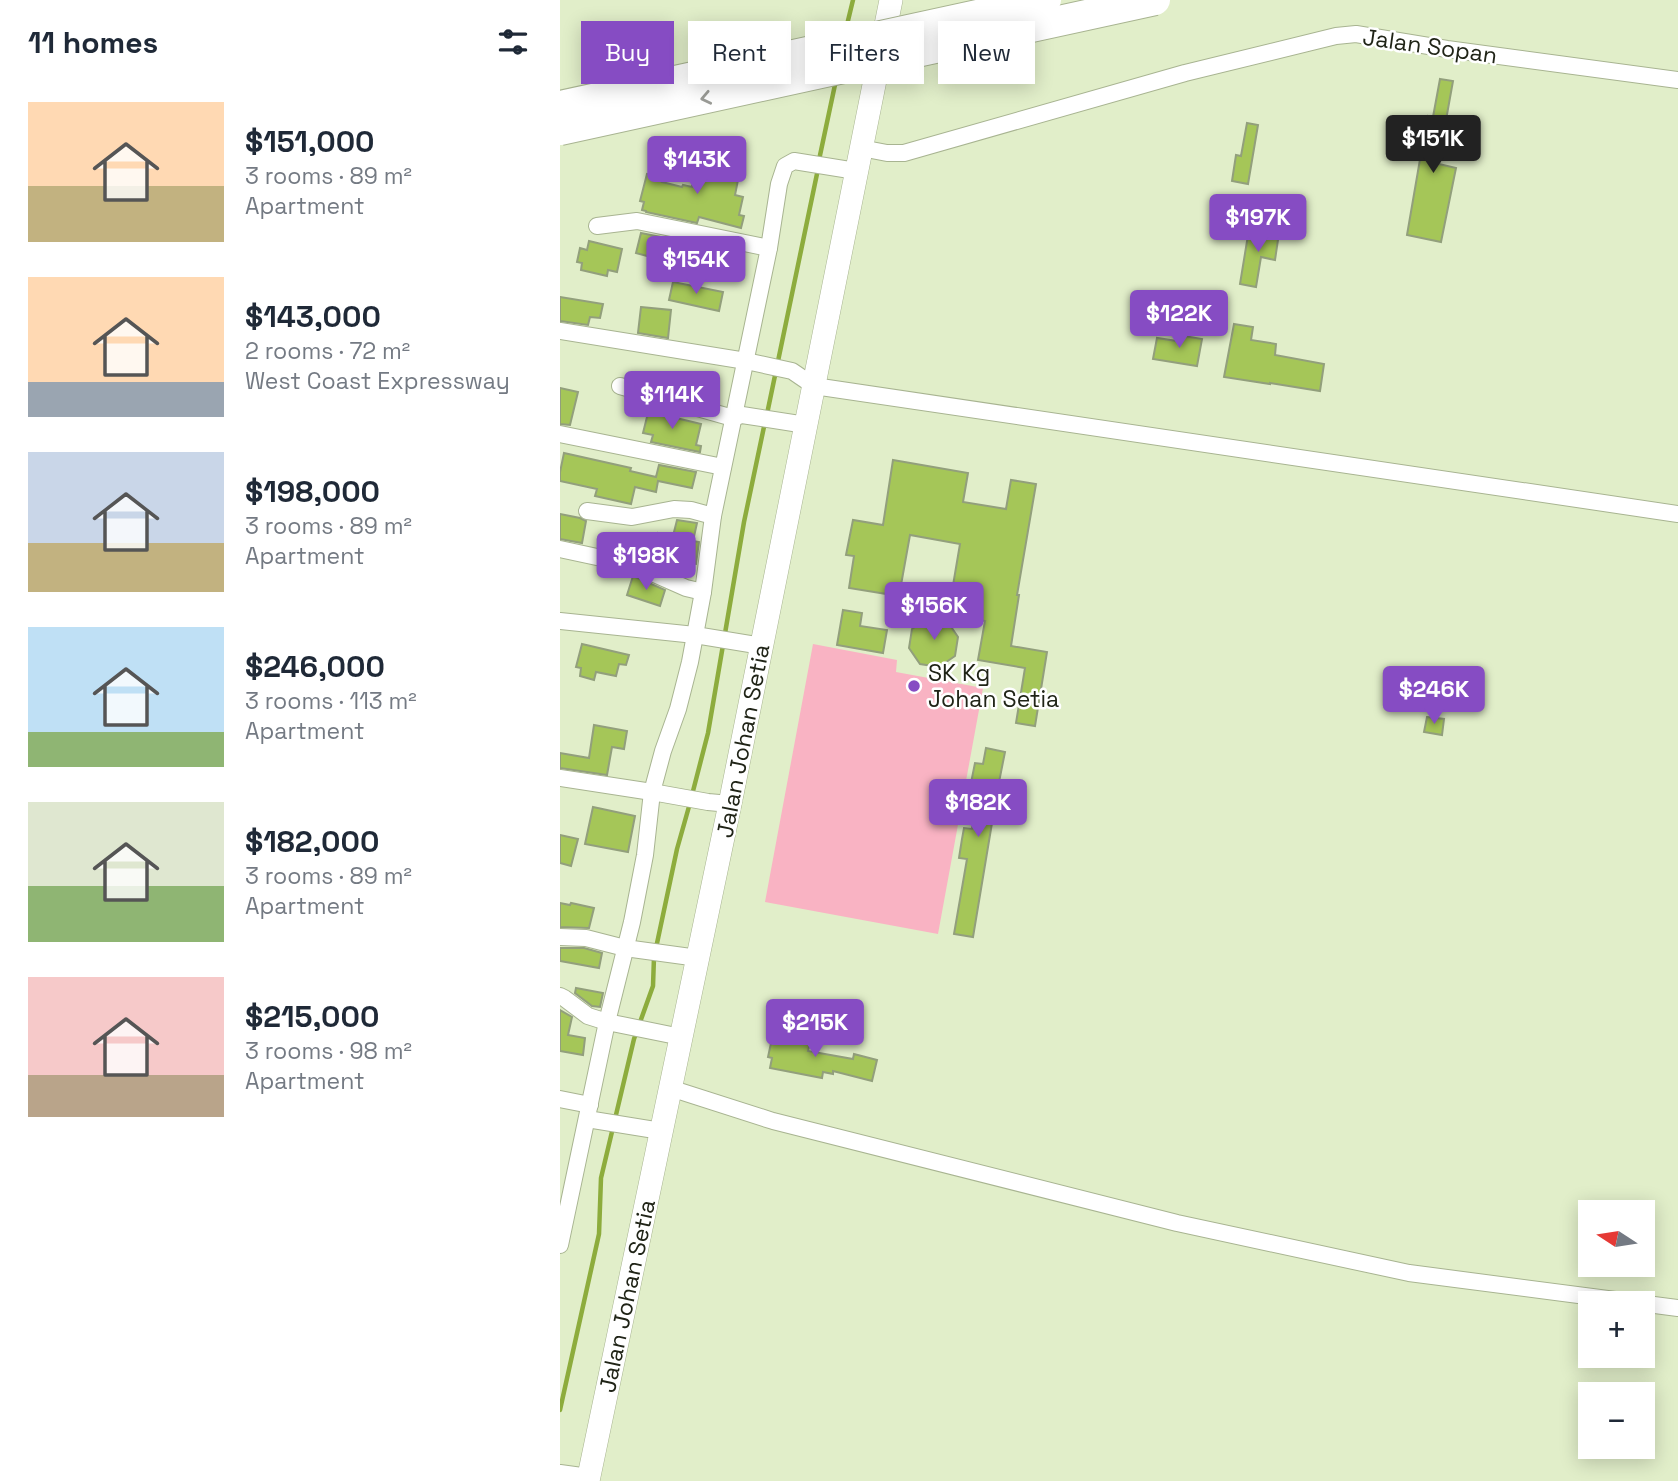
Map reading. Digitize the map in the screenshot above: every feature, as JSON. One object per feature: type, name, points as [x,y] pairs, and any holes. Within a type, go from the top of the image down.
[{"type":"highway","points":[[560,106],[1046,0]]},
{"type":"highway","points":[[560,130],[1155,0]]},
{"type":"main road","name":"Jalan Johan Setia","points":[[577,1476],[652,1130],[670,1088],[673,1036],[719,803],[753,644],[806,425],[891,0]]},
{"type":"street","name":"Jalan Sopan","points":[[861,148],[904,153],[1185,73],[1336,36],[1356,34],[1460,51],[1678,80]]},
{"type":"street","points":[[560,1245],[566,1181],[591,1115],[628,948],[663,751],[699,636],[713,516],[750,362],[783,171],[794,160],[856,171]]},
{"type":"street","points":[[597,226],[637,221],[769,248]]},
{"type":"street","points":[[560,331],[792,371],[814,386],[1678,514]]},
{"type":"street","points":[[620,386],[737,416],[777,419],[806,425]]},
{"type":"street","points":[[560,434],[723,467]]},
{"type":"street","points":[[587,511],[632,517],[674,509],[713,516]]},
{"type":"street","points":[[560,549],[634,565],[703,592]]},
{"type":"street","points":[[560,621],[753,644]]},
{"type":"street","points":[[560,778],[719,803]]},
{"type":"street","points":[[560,937],[586,938],[628,948],[689,957]]},
{"type":"street","points":[[560,996],[588,1016],[673,1036]]},
{"type":"street","points":[[670,1088],[773,1121],[1177,1223],[1409,1273],[1678,1308]]},
{"type":"street","points":[[560,1099],[591,1115],[652,1130]]},
{"type":"shaded area","points":[[813,644],[897,660],[896,672],[983,688],[938,934],[765,902]]},
{"type":"building","points":[[1440,79],[1453,81],[1439,164],[1456,168],[1441,242],[1407,235],[1428,116],[1433,117]]},
{"type":"building","points":[[1247,123],[1258,125],[1248,184],[1232,181],[1236,155],[1241,156]]},
{"type":"building","points":[[697,161],[740,170],[735,195],[743,197],[739,215],[744,216],[741,228],[699,217],[697,223],[642,210],[644,202],[640,201],[647,174],[663,178],[662,182],[692,187]]},
{"type":"building","points":[[1249,229],[1279,233],[1275,260],[1261,257],[1256,287],[1240,284]]},
{"type":"building","points":[[641,233],[686,242],[680,265],[636,253]]},
{"type":"building","points":[[589,241],[622,249],[617,272],[608,270],[607,276],[581,270],[582,263],[577,262],[580,248],[587,250]]},
{"type":"building","points":[[673,282],[723,292],[719,311],[669,300]]},
{"type":"building","points":[[560,297],[603,304],[600,318],[590,317],[588,325],[560,321]]},
{"type":"building","points":[[641,307],[671,310],[668,338],[638,333]]},
{"type":"building","points":[[1234,324],[1253,327],[1251,340],[1276,344],[1275,355],[1324,364],[1320,391],[1224,377]]},
{"type":"building","points":[[1178,335],[1202,339],[1197,366],[1153,359],[1157,338],[1177,341]]},
{"type":"building","points":[[560,388],[578,392],[570,425],[560,424]]},
{"type":"building","points":[[649,409],[701,424],[696,445],[701,446],[700,452],[651,442],[653,435],[643,433]]},
{"type":"building","points":[[564,453],[631,468],[630,471],[656,477],[659,465],[696,472],[692,488],[658,481],[656,492],[635,487],[631,504],[595,496],[597,489],[560,481]]},
{"type":"building","points":[[893,460],[968,473],[963,502],[1006,509],[1011,480],[1036,484],[1011,646],[1047,652],[1035,726],[1016,723],[1025,668],[978,660],[985,621],[948,615],[960,544],[910,535],[899,596],[849,588],[854,556],[846,555],[853,520],[883,525]]},
{"type":"building","points":[[560,514],[586,521],[582,543],[560,539]]},
{"type":"building","points":[[677,520],[697,523],[693,541],[699,542],[696,564],[687,563],[686,569],[673,567],[672,570],[652,561],[658,533],[673,536]]},
{"type":"building","points":[[633,576],[665,590],[660,606],[627,595]]},
{"type":"building","points":[[843,610],[862,613],[860,626],[887,630],[883,653],[837,645]]},
{"type":"building","points":[[928,618],[947,621],[958,637],[955,656],[939,667],[920,664],[909,648],[912,629]]},
{"type":"building","points":[[582,644],[629,655],[626,665],[619,664],[616,676],[596,672],[594,680],[580,676],[581,668],[576,667]]},
{"type":"building","points":[[1427,717],[1444,719],[1442,735],[1424,732]]},
{"type":"building","points":[[594,725],[627,731],[624,749],[612,747],[607,775],[560,768],[560,753],[589,758]]},
{"type":"building","points":[[986,748],[1005,752],[973,937],[954,934],[967,859],[959,858],[964,828],[972,829],[978,790],[970,788],[975,763],[983,764]]},
{"type":"building","points":[[593,807],[635,816],[628,852],[585,844]]},
{"type":"building","points":[[560,835],[578,839],[571,866],[560,863]]},
{"type":"building","points":[[560,903],[594,908],[589,928],[560,927]]},
{"type":"building","points":[[560,948],[584,948],[602,953],[599,968],[560,961]]},
{"type":"building","points":[[576,988],[603,993],[600,1007],[592,1006],[575,993]]},
{"type":"building","points":[[560,1010],[572,1017],[568,1035],[585,1038],[583,1055],[560,1051]]},
{"type":"building","points":[[797,1032],[812,1034],[808,1051],[853,1059],[854,1054],[877,1060],[872,1081],[833,1071],[833,1074],[823,1072],[822,1078],[770,1068],[772,1058],[768,1057],[773,1034],[796,1038]]},
{"type":"waterway","points":[[848,21],[853,0]]},
{"type":"waterway","points":[[819,160],[835,84]]},
{"type":"waterway","points":[[767,414],[818,169]]},
{"type":"waterway","points":[[692,795],[708,733],[744,522],[765,422]]},
{"type":"waterway","points":[[656,948],[677,849],[690,803]]},
{"type":"waterway","points":[[560,1410],[599,1234],[601,1178],[634,1039],[653,986],[654,957]]},
{"type":"place","name":"SK Kg Johan Setia","points":[[914,686]]}]
